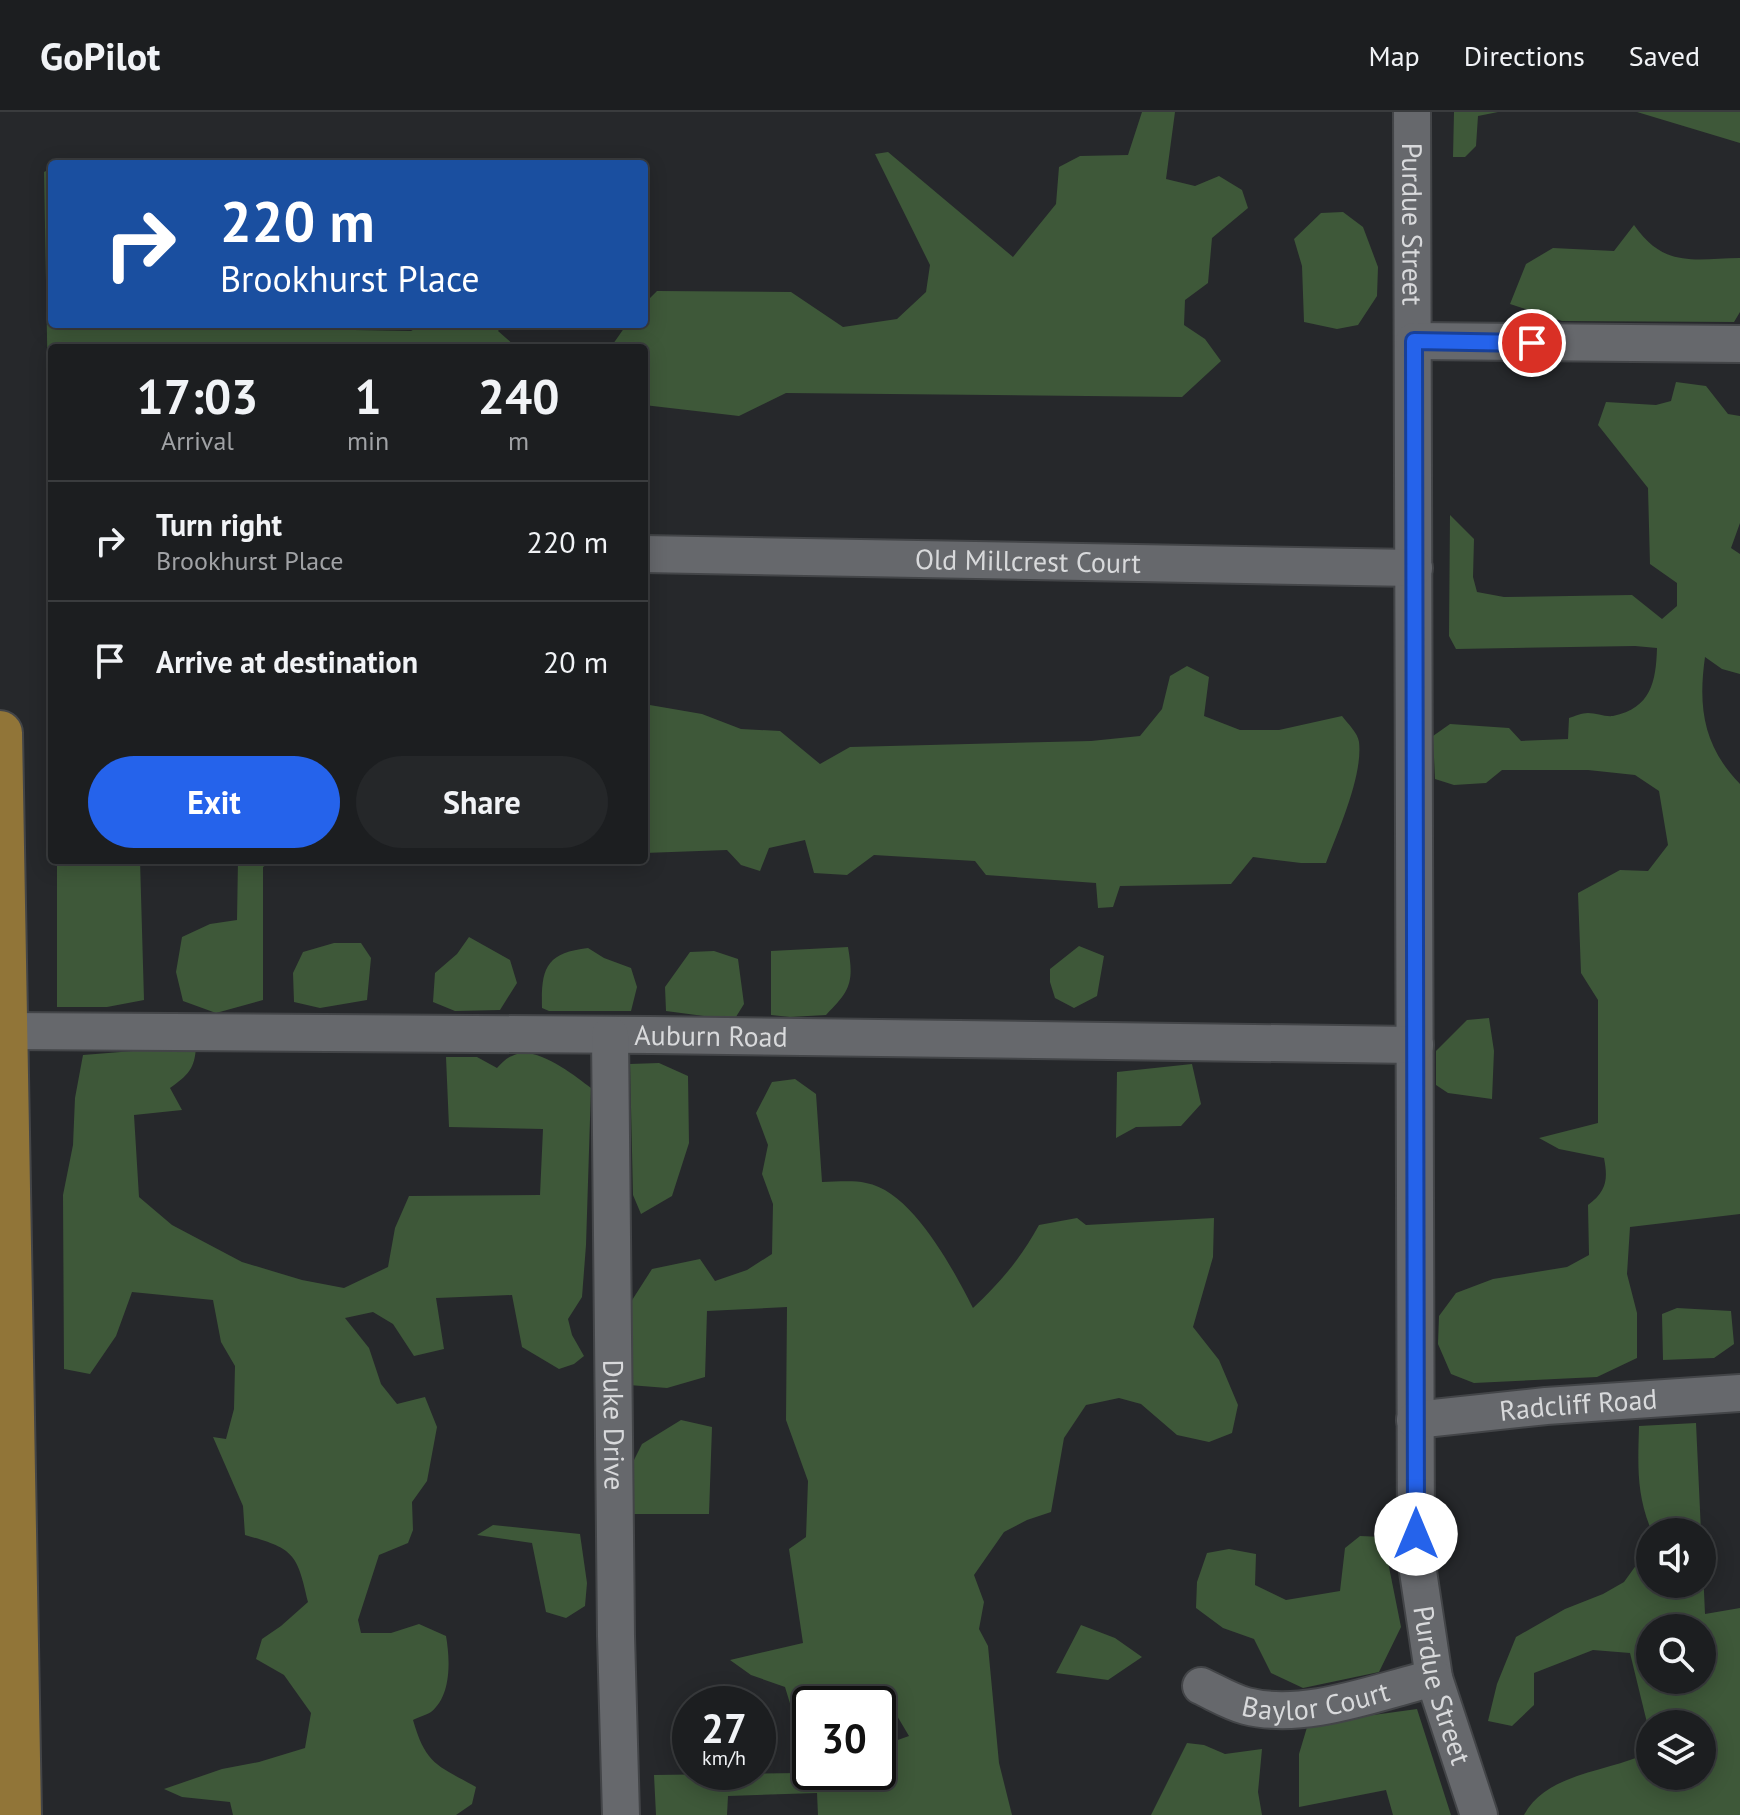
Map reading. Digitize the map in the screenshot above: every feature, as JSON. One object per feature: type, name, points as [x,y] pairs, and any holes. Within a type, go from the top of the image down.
[{"type":"main road","points":[[0,733],[9,1733],[19,1815]]},
{"type":"street","name":"Purdue Street","points":[[1412,112],[1416,1558],[1434,1678],[1479,1815]]},
{"type":"street","points":[[1414,341],[1740,344]]},
{"type":"street","name":"Old Millcrest Court","points":[[648,554],[1414,568]]},
{"type":"street","name":"Auburn Road","points":[[5,1031],[1415,1045]]},
{"type":"street","name":"Duke Drive","points":[[610,1035],[621,1815]]},
{"type":"street","name":"Radcliff Road","points":[[1415,1420],[1546,1406],[1740,1393]]},
{"type":"street","name":"Baylor Court","points":[[1201,1686],[1246,1705],[1281,1711],[1313,1709],[1434,1678]]},
{"type":"green space","points":[[1142,112],[1175,112],[1166,179],[1195,186],[1219,176],[1242,190],[1248,208],[1212,238],[1208,283],[1185,300],[1184,325],[1205,339],[1221,361],[1182,397],[786,393],[739,416],[648,405],[648,344],[613,344],[624,328],[648,328],[648,300],[657,291],[791,292],[843,327],[897,319],[926,292],[930,265],[875,154],[888,152],[1013,257],[1056,204],[1059,167],[1080,156],[1128,155]]},
{"type":"green space","points":[[1454,112],[1498,112],[1478,116],[1476,146],[1465,157],[1453,157]]},
{"type":"green space","points":[[1637,112],[1740,112],[1740,143]]},
{"type":"green space","points":[[48,170],[48,328],[411,331],[416,328],[501,328],[498,331],[513,344],[48,344],[48,393],[44,172]]},
{"type":"green space","points":[[1343,212],[1363,227],[1378,267],[1377,296],[1358,325],[1337,329],[1304,322],[1302,266],[1294,239],[1321,213]]},
{"type":"green space","points":[[1634,225],[1645,239],[1668,255],[1694,259],[1740,258],[1740,312],[1734,322],[1562,321],[1510,304],[1526,264],[1553,248],[1614,251]]},
{"type":"green space","points":[[1676,382],[1706,386],[1728,414],[1740,416],[1740,523],[1731,548],[1740,554],[1740,674],[1722,669],[1705,657],[1702,693],[1711,740],[1718,755],[1740,784],[1740,1214],[1630,1227],[1627,1274],[1637,1313],[1637,1358],[1597,1377],[1474,1383],[1451,1374],[1438,1344],[1439,1316],[1456,1293],[1493,1279],[1567,1267],[1589,1255],[1588,1205],[1605,1184],[1604,1158],[1559,1149],[1539,1138],[1598,1123],[1598,1000],[1581,973],[1578,893],[1620,870],[1648,871],[1668,845],[1659,791],[1635,775],[1588,770],[1502,770],[1486,783],[1454,785],[1435,779],[1433,736],[1450,724],[1509,728],[1521,741],[1568,739],[1569,718],[1588,713],[1613,716],[1636,707],[1653,682],[1657,648],[1456,649],[1449,636],[1450,515],[1474,539],[1473,577],[1477,592],[1504,597],[1632,595],[1662,619],[1677,606],[1677,583],[1650,564],[1648,488],[1598,425],[1606,402],[1656,405],[1671,401]]},
{"type":"green space","points":[[1187,666],[1209,677],[1204,716],[1240,730],[1279,730],[1342,716],[1355,732],[1359,756],[1348,803],[1326,863],[1253,857],[1231,884],[1120,886],[1113,907],[1098,908],[1096,883],[986,875],[975,861],[874,855],[847,875],[814,873],[805,840],[769,848],[760,871],[741,865],[727,850],[648,853],[648,705],[702,714],[741,729],[780,731],[820,764],[850,747],[1091,741],[1140,736],[1162,709],[1170,676]]},
{"type":"green space","points":[[57,864],[140,864],[144,1000],[107,1007],[57,1007]]},
{"type":"green space","points":[[238,864],[268,864],[263,867],[263,1000],[216,1013],[183,1001],[176,972],[182,937],[210,924],[237,920]]},
{"type":"green space","points":[[469,937],[510,960],[517,983],[500,1010],[455,1011],[433,1002],[435,973],[457,954]]},
{"type":"green space","points":[[334,943],[361,943],[371,958],[367,1000],[320,1008],[294,1002],[293,973],[303,952]]},
{"type":"green space","points":[[1079,946],[1104,956],[1097,996],[1074,1008],[1055,998],[1050,969]]},
{"type":"green space","points":[[848,947],[851,969],[849,985],[826,1015],[771,1015],[771,951]]},
{"type":"green space","points":[[588,948],[631,968],[637,987],[631,1011],[549,1011],[542,1008],[543,982],[549,965],[563,954]]},
{"type":"green space","points":[[714,951],[738,959],[744,1004],[734,1020],[666,1011],[665,987],[690,952]]},
{"type":"green space","points":[[1489,1018],[1494,1051],[1492,1099],[1448,1093],[1436,1085],[1436,1051],[1467,1020]]},
{"type":"green space","points":[[196,1046],[189,1071],[170,1088],[182,1110],[134,1115],[139,1197],[172,1225],[242,1262],[302,1280],[344,1288],[388,1267],[395,1228],[409,1196],[540,1195],[543,1129],[449,1127],[446,1057],[477,1057],[497,1068],[512,1056],[531,1054],[553,1062],[591,1088],[582,1297],[568,1319],[572,1335],[584,1356],[574,1364],[559,1369],[522,1347],[512,1295],[436,1298],[444,1349],[414,1356],[393,1324],[373,1312],[345,1318],[369,1348],[381,1384],[397,1404],[425,1397],[437,1427],[427,1481],[412,1502],[413,1530],[408,1543],[379,1555],[358,1620],[361,1633],[391,1633],[419,1624],[446,1636],[449,1666],[443,1696],[431,1712],[413,1720],[428,1755],[452,1774],[476,1787],[472,1804],[456,1815],[233,1815],[230,1802],[182,1797],[164,1789],[222,1769],[305,1748],[311,1713],[284,1675],[256,1659],[262,1639],[308,1602],[291,1555],[274,1544],[245,1535],[243,1506],[213,1437],[226,1439],[234,1409],[235,1366],[221,1342],[213,1300],[132,1292],[116,1336],[90,1374],[64,1369],[63,1195],[73,1145],[75,1098],[83,1055]]},
{"type":"green space","points":[[659,1063],[688,1076],[689,1143],[672,1196],[641,1214],[633,1195],[630,1064]]},
{"type":"green space","points":[[1192,1064],[1201,1104],[1181,1126],[1136,1127],[1116,1138],[1117,1072]]},
{"type":"green space","points":[[795,1079],[816,1094],[822,1182],[866,1183],[883,1189],[899,1200],[929,1234],[973,1308],[1009,1270],[1039,1225],[1077,1218],[1086,1225],[1214,1218],[1213,1257],[1193,1327],[1219,1360],[1238,1405],[1232,1433],[1209,1442],[1177,1435],[1141,1404],[1119,1398],[1086,1405],[1064,1438],[1051,1512],[1004,1532],[974,1575],[984,1602],[979,1629],[988,1646],[999,1763],[1012,1815],[818,1815],[817,1793],[728,1796],[727,1815],[656,1815],[654,1775],[672,1775],[672,1790],[776,1790],[776,1773],[792,1773],[792,1790],[896,1790],[896,1741],[909,1736],[896,1714],[896,1686],[792,1686],[792,1710],[785,1687],[751,1675],[730,1660],[803,1643],[789,1549],[806,1537],[808,1481],[786,1420],[787,1307],[707,1311],[705,1377],[667,1388],[629,1385],[627,1308],[652,1269],[700,1259],[715,1281],[747,1270],[772,1254],[773,1204],[762,1174],[768,1145],[756,1113],[772,1082]]},
{"type":"green space","points":[[1677,1308],[1731,1311],[1734,1344],[1714,1358],[1663,1360],[1662,1314]]},
{"type":"green space","points":[[681,1420],[712,1427],[709,1514],[629,1514],[633,1462],[642,1444]]},
{"type":"green space","points":[[1696,1423],[1700,1518],[1647,1518],[1638,1467],[1639,1426]]},
{"type":"green space","points":[[493,1525],[580,1534],[587,1583],[585,1606],[566,1618],[546,1612],[532,1543],[477,1535]]},
{"type":"green space","points":[[1360,1536],[1383,1537],[1401,1627],[1379,1672],[1303,1688],[1271,1673],[1254,1639],[1223,1628],[1196,1608],[1197,1582],[1207,1553],[1229,1549],[1256,1554],[1255,1585],[1286,1600],[1340,1591],[1345,1548]]},
{"type":"green space","points":[[1636,1565],[1636,1598],[1704,1598],[1705,1614],[1636,1614],[1636,1678],[1630,1653],[1593,1650],[1534,1673],[1534,1705],[1512,1726],[1488,1721],[1497,1684],[1516,1637],[1565,1609],[1624,1582]]},
{"type":"green space","points":[[1740,1608],[1740,1815],[1524,1815],[1534,1801],[1563,1781],[1636,1758],[1636,1790],[1716,1790],[1716,1710],[1644,1710],[1640,1694],[1716,1694],[1716,1614],[1705,1614]]},
{"type":"green space","points":[[1081,1625],[1115,1638],[1142,1657],[1108,1680],[1056,1673]]},
{"type":"green space","points":[[1417,1709],[1451,1815],[1393,1815],[1386,1790],[1299,1807],[1299,1754],[1308,1724]]},
{"type":"green space","points":[[1187,1743],[1204,1745],[1225,1754],[1262,1749],[1258,1792],[1262,1815],[1151,1815]]},
{"type":"route","points":[[1416,1534],[1414,341],[1532,343]]}]
